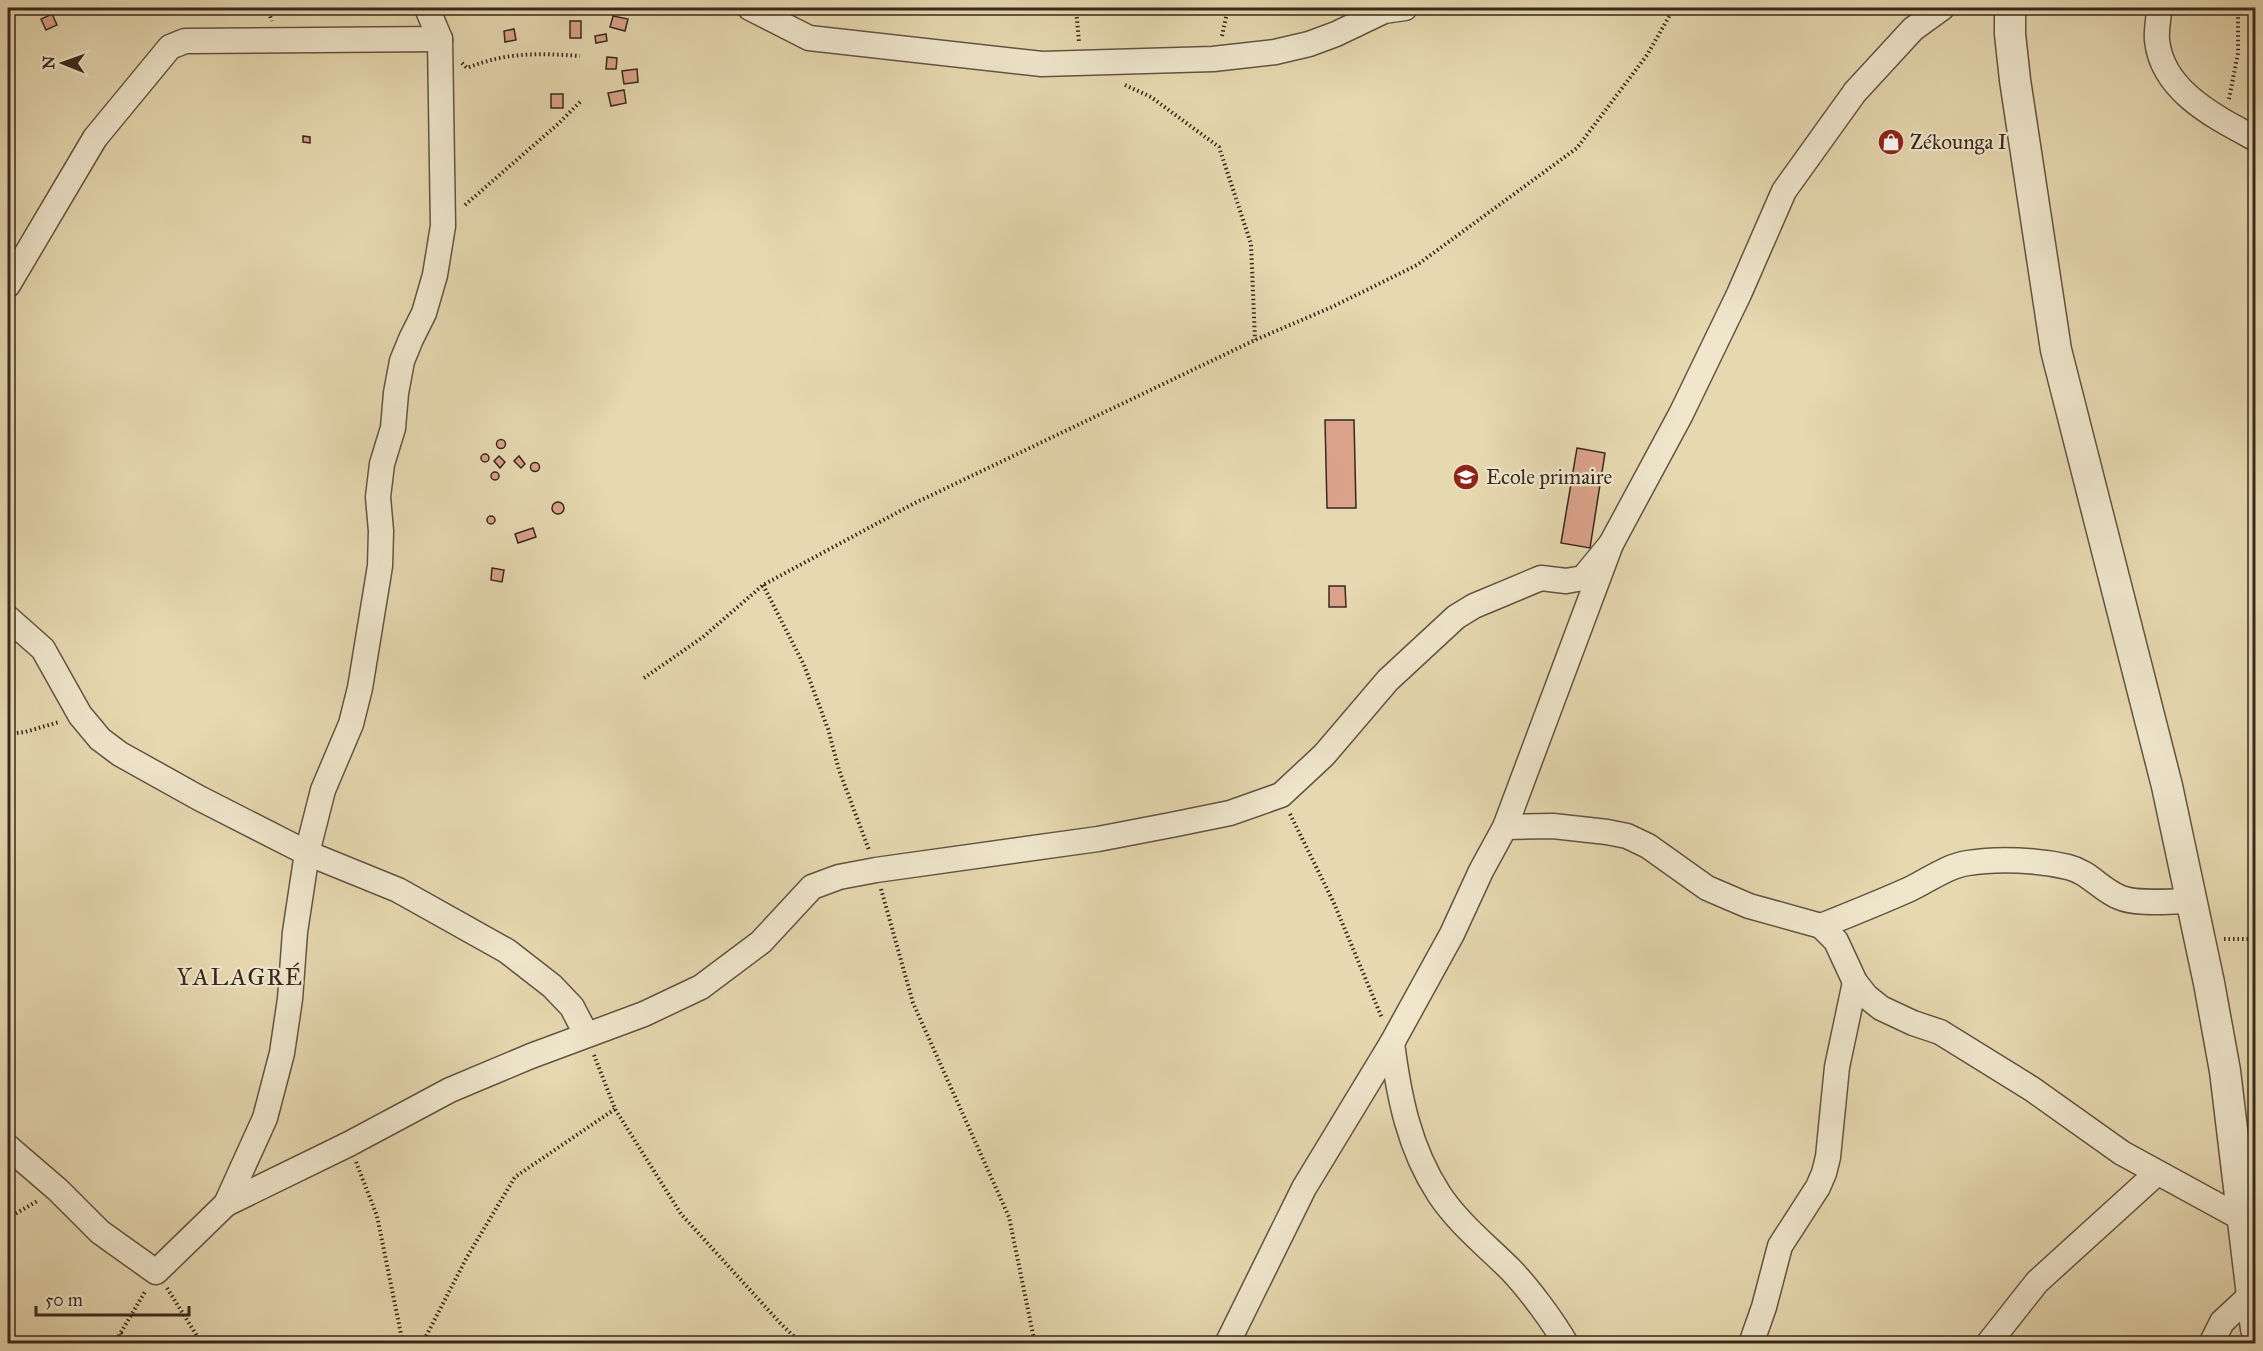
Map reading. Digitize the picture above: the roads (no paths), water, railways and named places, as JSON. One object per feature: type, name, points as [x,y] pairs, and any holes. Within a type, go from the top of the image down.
[{"type":"street","points":[[226,1204],[265,1118],[282,1053],[291,999],[295,932],[307,853],[323,790],[351,724],[360,688],[380,566],[381,531],[378,496],[382,464],[393,428],[402,361],[424,313],[435,275],[443,226],[440,39],[427,8]]},
{"type":"street","points":[[750,8],[809,38],[1042,64],[1213,59],[1275,52],[1309,44],[1336,34],[1384,11],[1405,8]]},
{"type":"street","points":[[1227,1344],[1304,1188],[1392,1043],[1452,934],[1481,871],[1505,827],[1611,544],[1681,414],[1739,294],[1784,191],[1855,92],[1913,30],[1942,8]]},
{"type":"street","points":[[2010,8],[2010,34],[2015,80],[2056,350],[2167,786],[2200,938],[2225,1071],[2256,1329]]},
{"type":"street","points":[[2159,8],[2157,39],[2166,71],[2179,89],[2224,122],[2256,139]]},
{"type":"street","points":[[8,285],[95,138],[170,47],[185,41],[440,39]]},
{"type":"street","points":[[8,1147],[58,1190],[100,1232],[156,1272],[226,1204],[349,1144],[450,1090],[644,1014],[700,987],[761,942],[812,887],[839,877],[876,870],[1098,839],[1230,813],[1281,795],[1324,755],[1388,680],[1456,617],[1474,606],[1541,578],[1566,581],[1583,578],[1611,544]]},
{"type":"street","points":[[8,618],[42,648],[80,715],[100,739],[120,753],[200,798],[307,853],[398,890],[507,951],[552,986],[572,1007],[586,1035]]},
{"type":"street","points":[[1505,827],[1553,826],[1627,836],[1648,846],[1707,888],[1749,906],[1821,926],[1836,941],[1855,982],[1866,996],[1881,1008],[1912,1023],[1940,1032],[2032,1089],[2122,1153],[2241,1218]]},
{"type":"street","points":[[1821,926],[1910,888],[1946,869],[1967,863],[2005,861],[2069,867],[2086,873],[2107,891],[2120,898],[2135,901],[2191,901]]},
{"type":"street","points":[[1751,1344],[1764,1307],[1780,1246],[1818,1187],[1826,1165],[1837,1067],[1855,982]]},
{"type":"street","points":[[1392,1043],[1398,1090],[1408,1131],[1439,1195],[1468,1228],[1514,1273],[1566,1344]]},
{"type":"street","points":[[1988,1344],[2037,1282],[2157,1173]]},
{"type":"street","points":[[2211,1344],[2222,1323],[2251,1295]]},
{"type":"place","name":"Zékounga I","points":[[1891,142]]},
{"type":"place","name":"Ecole primaire","points":[[1466,477]]},
{"type":"district","name":"YALAGRÉ","points":[[240,977]]}]
